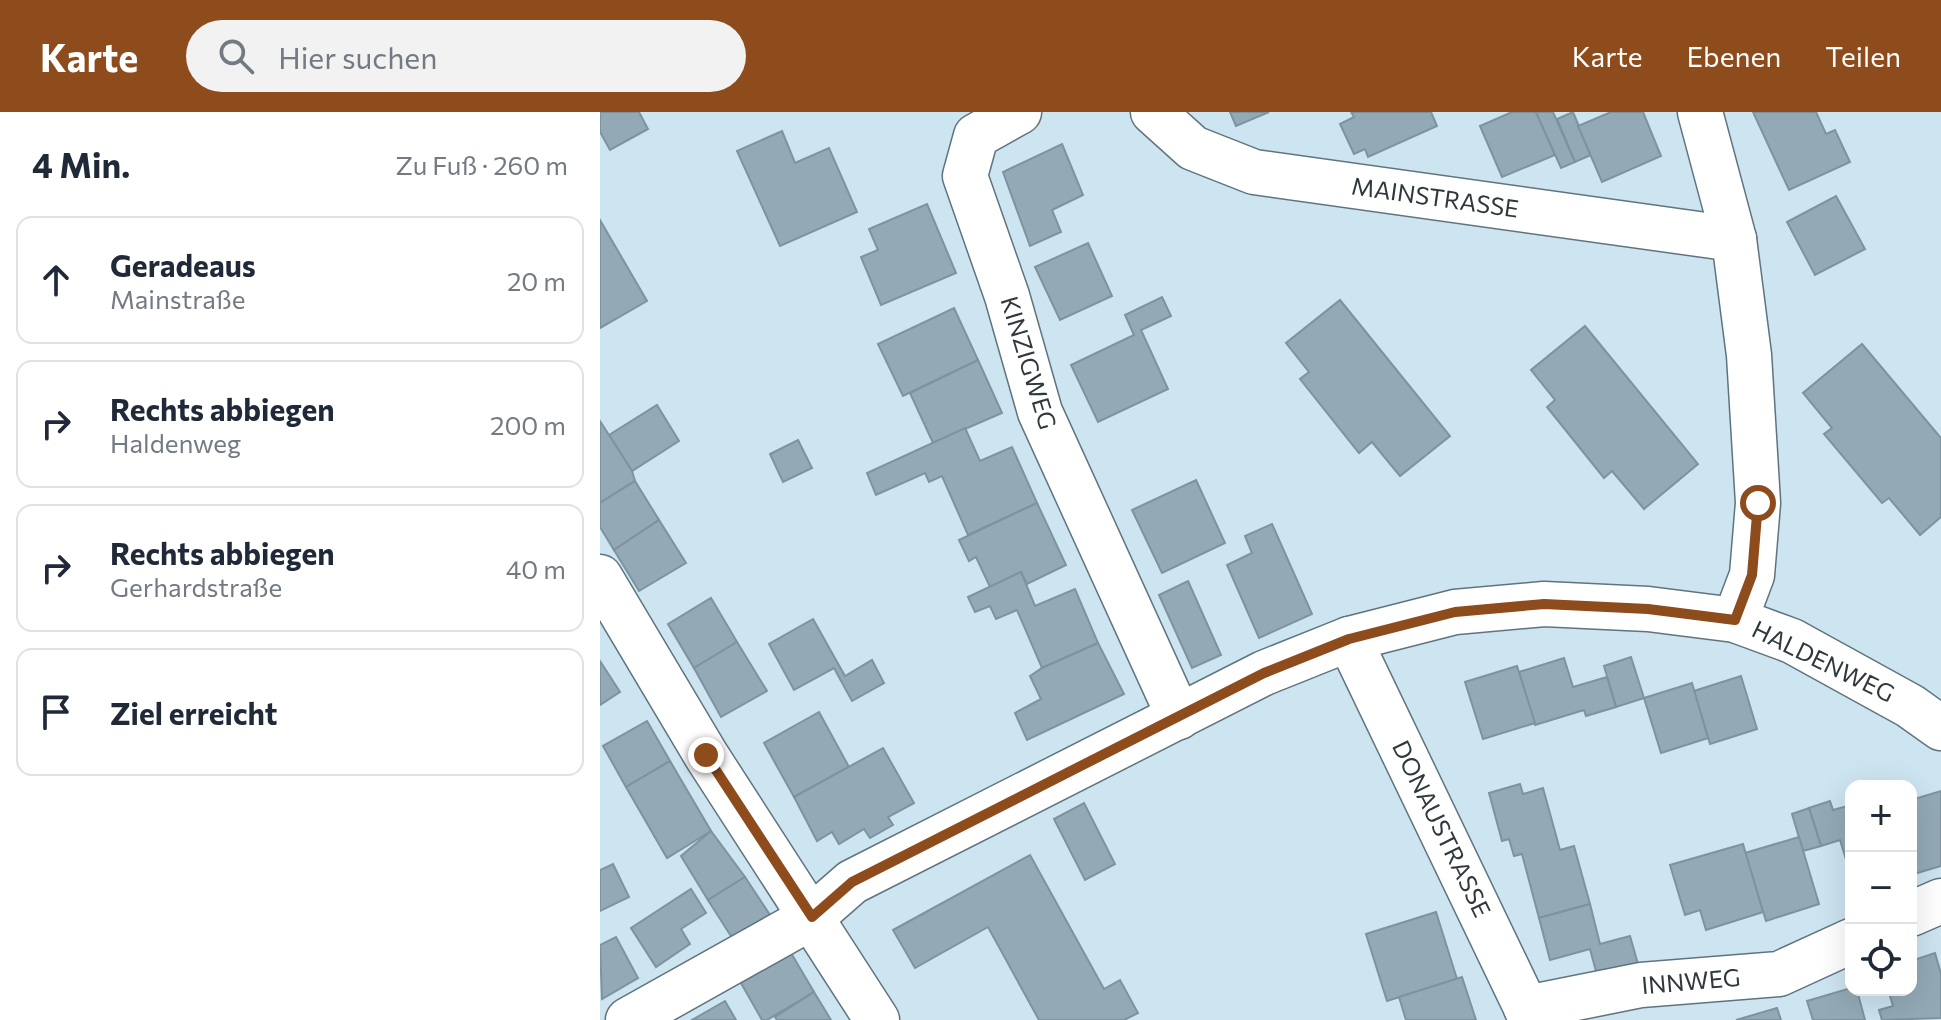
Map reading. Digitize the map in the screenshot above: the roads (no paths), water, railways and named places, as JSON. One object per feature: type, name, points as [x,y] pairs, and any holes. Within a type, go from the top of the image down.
[{"type":"street","name":"KINZIGWEG","points":[[1019,112],[976,136],[965,176],[1007,296],[1040,412],[1179,717]]},
{"type":"street","name":"MAINSTRASSE","points":[[1153,112],[1193,148],[1254,172],[1734,239]]},
{"type":"street","points":[[1700,112],[1734,239],[1749,355],[1758,503],[1752,575],[1735,620]]},
{"type":"street","points":[[600,577],[706,755],[877,1020]]},
{"type":"street","name":"HALDENWEG","points":[[628,1020],[812,917],[852,882],[1264,673],[1349,639],[1455,612],[1544,604],[1648,609],[1735,620],[1792,641],[1910,706],[1941,728]]},
{"type":"street","name":"DONAUSTRASSE","points":[[1349,639],[1529,1014]]},
{"type":"street","points":[[1917,911],[1941,901]]},
{"type":"street","name":"INNWEG","points":[[1529,1014],[1641,985],[1779,974],[1845,944]]}]
